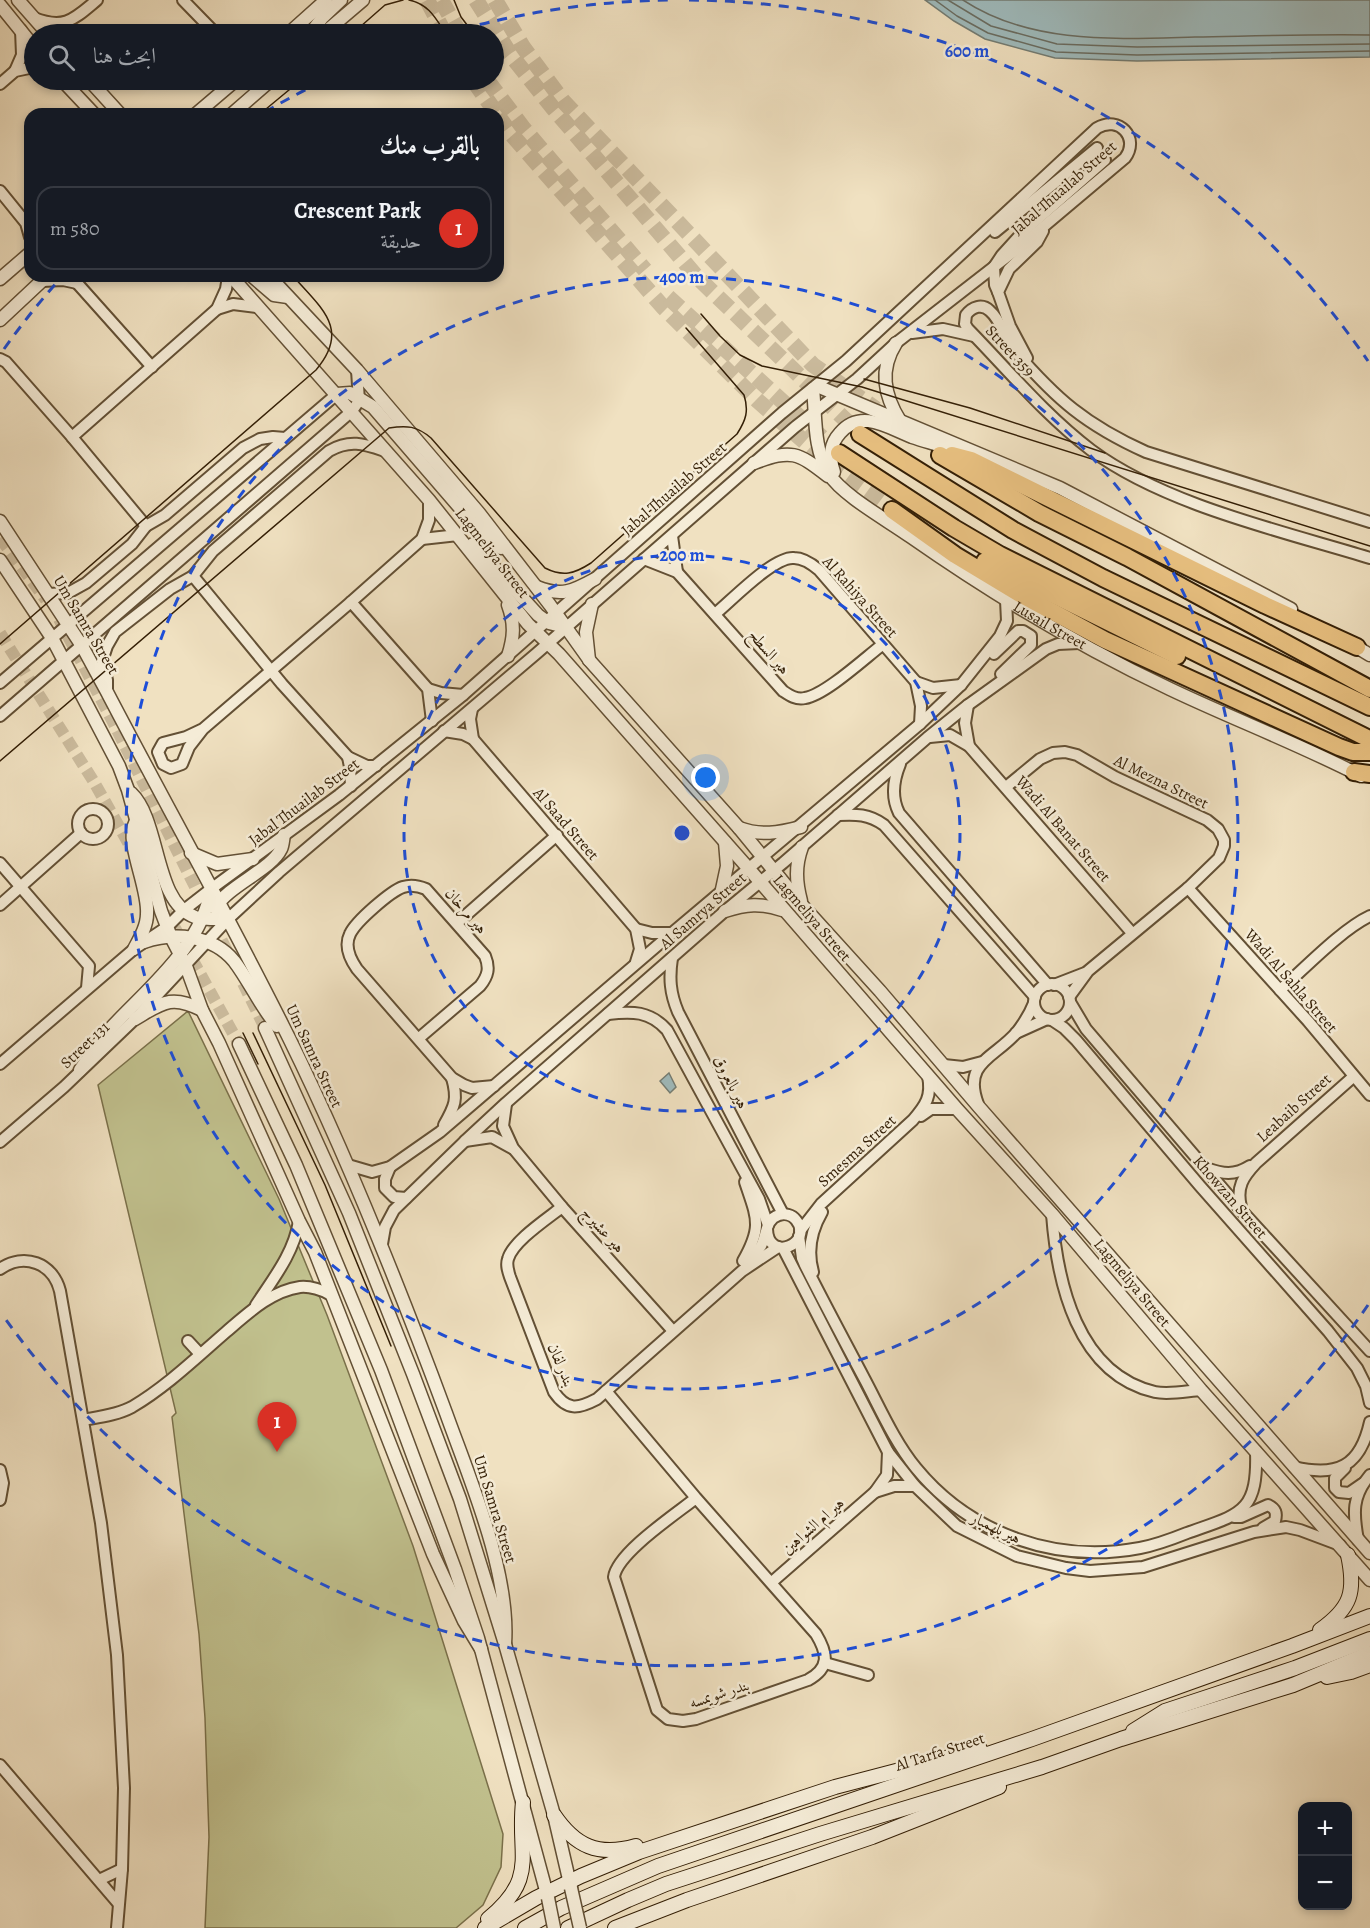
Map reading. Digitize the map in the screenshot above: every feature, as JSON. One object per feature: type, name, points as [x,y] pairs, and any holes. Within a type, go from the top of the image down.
[{"type":"highway","points":[[861,434],[1013,530],[1103,578],[1370,707]]},
{"type":"highway","points":[[839,453],[954,528],[1000,555],[1347,728],[1368,745],[1353,752],[1339,747],[1105,640],[1018,593],[956,555],[892,510],[1012,576],[1128,633],[1238,685],[1347,728]]},
{"type":"highway","points":[[1364,651],[1265,605],[971,460],[962,456],[940,454],[1039,513],[1127,557],[1370,689]]},
{"type":"main road","points":[[1292,1646],[1332,1621],[1347,1604],[1353,1587],[1345,1550]]},
{"type":"main road","name":"Al Tarfa Street","points":[[525,1928],[587,1896],[668,1862],[1032,1739],[1370,1616]]},
{"type":"main road","points":[[1121,1739],[1166,1711],[1295,1668],[1370,1639]]},
{"type":"main road","points":[[568,1928],[666,1884],[820,1834],[1042,1767],[1293,1684],[1370,1653]]},
{"type":"main road","points":[[1293,1684],[1351,1672],[1370,1665]]},
{"type":"main road","points":[[485,1928],[616,1861],[667,1842],[835,1787],[971,1750],[1032,1739]]},
{"type":"main road","points":[[615,1928],[643,1916],[974,1799],[1042,1767]]},
{"type":"main road","points":[[478,1928],[510,1898],[519,1880],[524,1856],[521,1822],[523,1802]]},
{"type":"main road","points":[[554,1815],[571,1836],[588,1846],[614,1850],[648,1843],[667,1842]]},
{"type":"main road","points":[[632,1928],[643,1916]]},
{"type":"street","points":[[18,0],[39,24]]},
{"type":"street","points":[[72,24],[97,0]]},
{"type":"street","points":[[299,24],[326,0]]},
{"type":"street","points":[[318,24],[341,0]]},
{"type":"street","points":[[335,24],[363,0]]},
{"type":"street","points":[[191,3],[208,24]]},
{"type":"street","points":[[0,5],[24,34]]},
{"type":"street","points":[[32,17],[47,23],[73,21]]},
{"type":"street","points":[[0,84],[15,71],[22,55],[21,30]]},
{"type":"street","points":[[15,71],[24,69]]},
{"type":"street","points":[[71,90],[88,108]]},
{"type":"street","points":[[98,90],[115,108]]},
{"type":"street","points":[[203,108],[222,90]]},
{"type":"street","points":[[239,108],[260,90]]},
{"type":"street","name":"Jabal Thuailab Street","points":[[169,932],[184,910],[351,786],[463,695],[782,413],[846,362],[1097,128],[1110,123],[1124,128],[1131,145],[1125,158],[815,411],[561,630],[548,644],[279,872],[228,919],[198,940]]},
{"type":"street","points":[[918,294],[1097,148]]},
{"type":"street","points":[[1034,372],[1010,326],[995,285],[994,267],[1012,243],[1105,160]]},
{"type":"street","points":[[0,191],[24,220]]},
{"type":"street","points":[[998,292],[1009,269],[1037,242],[1044,226]]},
{"type":"street","points":[[1,281],[24,259]]},
{"type":"street","points":[[0,320],[38,282]]},
{"type":"street","points":[[79,282],[152,367]]},
{"type":"street","points":[[72,437],[217,309],[228,282]]},
{"type":"street","name":"Lagmeliya Street","points":[[234,282],[337,394],[429,500],[535,632],[749,869],[928,1076],[1052,1214],[1201,1390],[1370,1580]]},
{"type":"street","points":[[259,282],[274,295],[288,297]]},
{"type":"street","name":"Lagmeliya Street","points":[[274,282],[357,370],[480,513],[556,613],[561,630],[573,640],[590,662],[739,828],[801,905],[880,991],[1370,1553]]},
{"type":"street","points":[[217,309],[233,304],[257,307]]},
{"type":"street","name":"Street 359","points":[[1370,522],[1130,445],[1089,423],[1061,401],[1011,346],[991,312],[982,307],[973,308],[968,312],[965,319],[968,328],[1054,418],[1113,465],[1162,490],[1205,506],[1370,558]]},
{"type":"street","points":[[900,421],[889,402],[885,385],[886,367],[901,339],[924,330],[943,329],[978,338]]},
{"type":"street","points":[[0,349],[3,361],[72,437],[146,526]]},
{"type":"street","points":[[0,716],[352,411],[358,405],[359,397],[357,370]]},
{"type":"street","points":[[815,388],[995,460],[1070,493],[1262,593],[1364,651]]},
{"type":"street","name":"Lusail Street","points":[[815,388],[816,434],[829,475],[964,574],[1079,643],[1171,690],[1362,773],[1370,780]]},
{"type":"street","points":[[0,683],[337,394],[350,393],[378,411],[473,523],[511,556]]},
{"type":"street","points":[[839,484],[832,464],[831,447],[843,429],[864,420],[873,420],[924,441],[995,460]]},
{"type":"street","points":[[48,594],[61,594],[81,588],[132,544],[146,526],[165,515],[248,444],[266,438],[285,438]]},
{"type":"street","points":[[107,692],[107,680],[102,661],[107,646],[116,632],[170,589],[193,576],[213,552],[329,451],[352,442],[367,444],[386,451]]},
{"type":"street","points":[[754,463],[776,455],[790,454],[806,459],[839,484]]},
{"type":"street","points":[[203,729],[422,539],[429,520],[429,500]]},
{"type":"street","name":"Um Samra Street","points":[[0,521],[82,646],[107,692],[290,1040],[348,1165],[402,1293],[486,1527],[506,1613],[505,1644]]},
{"type":"street","points":[[672,536],[677,572]]},
{"type":"street","points":[[422,539],[459,537],[467,540],[546,622],[561,630]]},
{"type":"street","name":"Al Rahiya Street","points":[[715,614],[770,566],[781,560],[792,557],[811,563],[916,682]]},
{"type":"street","name":"هير السطح","points":[[644,559],[677,572],[783,691],[792,696],[806,698],[825,689],[882,645]]},
{"type":"street","points":[[0,560],[52,638],[107,742],[128,790],[169,932],[186,966],[202,1010],[315,1251],[433,1554],[464,1621],[481,1650]]},
{"type":"street","points":[[111,562],[123,576]]},
{"type":"street","points":[[193,576],[348,757],[367,766],[376,766]]},
{"type":"street","points":[[536,586],[552,592],[567,592],[595,579]]},
{"type":"street","points":[[504,596],[514,626],[508,656]]},
{"type":"street","name":"Al Samrya Street","points":[[390,1167],[440,1132],[920,724],[961,685],[1003,631],[1008,612],[1006,600]]},
{"type":"street","points":[[351,602],[428,689],[463,695]]},
{"type":"street","points":[[590,662],[586,632],[592,604]]},
{"type":"street","points":[[535,632],[561,630]]},
{"type":"street","points":[[916,682],[933,688],[961,685],[1014,634],[1023,631],[1031,636],[1032,641],[1028,649],[968,705],[965,723],[969,746]]},
{"type":"street","name":"Al Samrya Street","points":[[382,1244],[383,1233],[390,1216],[406,1198],[506,1103],[725,910],[968,705],[1046,649],[1058,644],[1079,643]]},
{"type":"street","points":[[916,682],[921,706],[920,724]]},
{"type":"street","points":[[428,689],[432,721]]},
{"type":"street","points":[[472,708],[470,719],[473,739]]},
{"type":"street","points":[[444,731],[463,734],[473,739]]},
{"type":"street","name":"Wadi Al Banat Street","points":[[927,738],[950,735],[969,746],[1132,933]]},
{"type":"street","name":"Al Saad Street","points":[[473,739],[636,929]]},
{"type":"street","name":"Al Mezna Street","points":[[1006,787],[1040,759],[1053,753],[1065,752],[1077,755],[1115,777],[1207,820],[1221,832],[1224,846],[1219,858],[1188,888],[1088,971],[1070,1000]]},
{"type":"street","points":[[348,757],[351,786]]},
{"type":"street","points":[[901,760],[893,786],[899,813],[1051,985]]},
{"type":"street","points":[[128,790],[141,806],[164,880],[184,910],[204,919],[228,919]]},
{"type":"street","points":[[838,815],[858,814],[874,818],[884,825],[1035,1000],[1038,1013],[1049,1020]]},
{"type":"street","points":[[136,822],[132,831],[132,840],[147,892],[148,910],[139,945]]},
{"type":"street","points":[[739,828],[764,834],[801,827]]},
{"type":"street","points":[[0,905],[81,834]]},
{"type":"street","points":[[204,919],[230,892],[266,865],[281,849],[284,835]]},
{"type":"street","points":[[457,923],[557,835]]},
{"type":"street","points":[[721,894],[727,866],[725,842]]},
{"type":"street","points":[[801,905],[796,873],[797,860],[802,847]]},
{"type":"street","points":[[191,853],[217,864],[253,859]]},
{"type":"street","points":[[0,863],[89,966],[111,968]]},
{"type":"street","name":"هير مرخان","points":[[418,1039],[480,986],[489,969],[485,956],[426,889],[410,885],[394,891],[358,924],[350,933],[348,951],[350,959],[418,1039],[452,1078]]},
{"type":"street","name":"Wadi Al Sahla Street","points":[[1188,888],[1370,1095]]},
{"type":"street","points":[[186,966],[191,947],[198,940],[211,889]]},
{"type":"street","points":[[725,910],[757,904],[783,910]]},
{"type":"street","points":[[1280,990],[1331,944],[1370,916]]},
{"type":"street","points":[[635,965],[640,949],[636,929],[652,933],[672,933]]},
{"type":"street","points":[[0,1064],[139,945],[169,932],[223,950],[234,961],[267,1014],[290,1040]]},
{"type":"street","points":[[80,1070],[100,1041],[180,954],[198,940]]},
{"type":"street","name":"هير بالعروق","points":[[672,958],[669,982],[678,1012],[786,1215]]},
{"type":"street","points":[[87,988],[89,966]]},
{"type":"street","name":"Street 131","points":[[0,1142],[135,1019],[186,966]]},
{"type":"street","name":"Al Mezna Street","points":[[1051,985],[1088,971]]},
{"type":"street","points":[[979,1107],[973,1086],[976,1072],[982,1061],[1016,1033],[1065,1015],[1070,1000],[1064,988],[1051,985],[1040,989],[1016,1033]]},
{"type":"street","points":[[135,1019],[157,1006],[175,1000],[202,1010]]},
{"type":"street","name":"Khowzan Street","points":[[1070,1000],[1086,1029],[1241,1210],[1370,1351]]},
{"type":"street","name":"هير بالعروق","points":[[608,1014],[637,1012],[660,1023],[667,1030],[759,1199],[767,1227]]},
{"type":"street","name":"Khowzan Street","points":[[1049,1020],[1064,1028],[1076,1040],[1200,1186],[1328,1331],[1357,1368],[1366,1386],[1370,1403]]},
{"type":"street","name":"Um Samra Street","points":[[265,1028],[349,1213],[414,1374],[460,1499],[554,1815],[580,1928]]},
{"type":"street","points":[[239,1044],[296,1165],[381,1370],[455,1569],[481,1650],[523,1802],[548,1896],[554,1928]]},
{"type":"street","points":[[944,1065],[963,1067],[982,1061]]},
{"type":"street","name":"Smesma Street","points":[[800,1234],[821,1204],[913,1120],[929,1098],[928,1076]]},
{"type":"street","name":"Leabaib Street","points":[[1205,1168],[1229,1174],[1242,1171],[1256,1162],[1353,1077]]},
{"type":"street","points":[[452,1078],[472,1088],[494,1086]]},
{"type":"street","points":[[440,1132],[456,1101],[452,1078]]},
{"type":"street","name":"هير عشيرج","points":[[506,1103],[503,1126],[513,1148],[562,1207],[673,1331]]},
{"type":"street","name":"Smesma Street","points":[[913,1120],[932,1109],[957,1109]]},
{"type":"street","name":"هير عشيرج","points":[[465,1141],[492,1137],[513,1148]]},
{"type":"street","name":"Leabaib Street","points":[[1241,1210],[1238,1196],[1241,1181],[1256,1162]]},
{"type":"street","points":[[348,1165],[372,1172],[390,1167]]},
{"type":"street","points":[[390,1167],[385,1179],[385,1188],[394,1197],[406,1198]]},
{"type":"street","name":"هير بالعروق","points":[[728,1285],[751,1246],[756,1228],[757,1219],[744,1182],[744,1170]]},
{"type":"street","name":"هير بلهمبار","points":[[824,1300],[810,1262],[810,1245],[814,1226],[839,1187]]},
{"type":"street","name":"Smesma Street","points":[[786,1215],[804,1213],[821,1204]]},
{"type":"street","name":"بندر لفان","points":[[562,1207],[518,1243],[508,1257],[507,1269],[557,1397],[562,1403],[572,1407],[585,1406],[606,1391],[728,1285],[742,1271],[762,1243],[767,1227]]},
{"type":"street","points":[[1052,1214],[1058,1268],[1064,1292],[1075,1319],[1094,1351],[1112,1371],[1131,1384],[1157,1392],[1201,1390]]},
{"type":"street","points":[[786,1215],[797,1221],[800,1234],[793,1245],[781,1247],[769,1240],[767,1227],[771,1219],[786,1215]]},
{"type":"street","points":[[254,1308],[288,1256],[297,1234],[299,1221]]},
{"type":"street","name":"هير بلهمبار","points":[[800,1234],[802,1258],[907,1456],[942,1494],[982,1523],[1019,1541],[1076,1552],[1140,1548],[1231,1518],[1251,1499],[1255,1490],[1256,1451]]},
{"type":"street","name":"هير بلهمبار","points":[[781,1247],[888,1452],[915,1486],[957,1526],[974,1536],[1017,1556],[1066,1568],[1090,1570],[1143,1567],[1254,1532],[1286,1527],[1300,1530],[1345,1550]]},
{"type":"street","name":"بندر لفان","points":[[742,1271],[781,1247]]},
{"type":"street","points":[[0,1269],[13,1262],[32,1261],[44,1266],[56,1279],[83,1420],[107,1567],[117,1655],[123,1777],[122,1869],[117,1928]]},
{"type":"street","points":[[83,1420],[109,1415],[133,1406],[164,1384],[254,1308],[275,1296],[302,1287],[321,1290],[331,1295]]},
{"type":"street","points":[[188,1341],[200,1354]]},
{"type":"street","points":[[606,1391],[696,1498],[816,1634],[825,1651],[825,1663],[868,1675]]},
{"type":"street","points":[[1370,1422],[1359,1453],[1335,1478],[1335,1488],[1339,1492],[1349,1493],[1362,1484],[1370,1474]]},
{"type":"street","name":"هير ام الشواهين","points":[[772,1582],[875,1492],[887,1474],[888,1452]]},
{"type":"street","points":[[1294,1467],[1324,1471],[1349,1464]]},
{"type":"street","points":[[0,1470],[3,1483],[0,1500]]},
{"type":"street","points":[[1358,1540],[1354,1514],[1355,1502],[1362,1484]]},
{"type":"street","name":"هير ام الشواهين","points":[[875,1492],[894,1486],[915,1486]]},
{"type":"street","name":"بندر شويمسه","points":[[696,1498],[632,1549],[622,1559],[615,1572],[616,1583],[657,1710],[668,1719],[683,1721],[696,1719],[808,1680],[817,1675],[825,1663]]},
{"type":"street","points":[[1231,1518],[1241,1517],[1261,1506],[1268,1505],[1274,1508],[1277,1515],[1275,1521],[1254,1532]]},
{"type":"street","points":[[0,1765],[118,1903]]},
{"type":"street","points":[[99,1880],[122,1869]]},
{"type":"green space","points":[[188,1011],[279,1199],[327,1315],[413,1546],[503,1834],[501,1867],[483,1905],[456,1928],[205,1928],[209,1837],[205,1718],[199,1634],[172,1417],[176,1413],[98,1085]]},
{"type":"water","points":[[925,0],[1370,0],[1370,57],[1137,61],[1055,58],[985,39],[954,21]]},
{"type":"water","points":[[669,1073],[676,1087],[670,1093],[660,1081]]},
{"type":"tunnel","points":[[427,0],[440,24]]},
{"type":"tunnel","points":[[441,0],[454,24]]},
{"type":"tunnel","points":[[476,0],[491,24]]},
{"type":"tunnel","points":[[495,0],[523,47],[563,101],[813,365],[876,409]]},
{"type":"tunnel","points":[[504,44],[553,108],[697,277],[860,434]]},
{"type":"tunnel","points":[[480,90],[493,108]]},
{"type":"tunnel","points":[[495,90],[524,129],[645,270]]},
{"type":"tunnel","points":[[504,124],[663,307],[758,401],[830,464],[892,510]]},
{"type":"tunnel","points":[[668,297],[839,453]]},
{"type":"tunnel","points":[[0,538],[46,600]]},
{"type":"tunnel","points":[[59,619],[230,957]]},
{"type":"tunnel","points":[[0,633],[94,782],[135,855]]},
{"type":"tunnel","points":[[166,912],[239,1044]]},
{"type":"tunnel","points":[[243,983],[265,1028]]},
{"type":"tram line","points":[[363,24],[385,5],[403,0]]},
{"type":"tram line","points":[[409,0],[422,5],[439,24]]},
{"type":"tram line","points":[[454,0],[466,24]]},
{"type":"tram line","points":[[267,108],[289,90]]},
{"type":"tram line","points":[[0,644],[316,370],[326,356],[331,343],[331,331],[322,309],[298,282]]},
{"type":"tram line","points":[[701,314],[740,355],[762,366],[862,387],[1370,546]]},
{"type":"tram line","points":[[0,761],[389,428],[412,427],[431,438],[545,568],[557,573],[568,573],[591,563],[737,434],[744,420],[746,411],[744,395],[686,328]]},
{"type":"tram line","points":[[864,379],[970,408],[1105,453]]},
{"type":"tram line","points":[[243,1033],[258,1064]]},
{"type":"tram line","points":[[253,1033],[325,1185],[391,1346]]},
{"type":"place","name":"Crescent Park","points":[[277,1452]]}]
